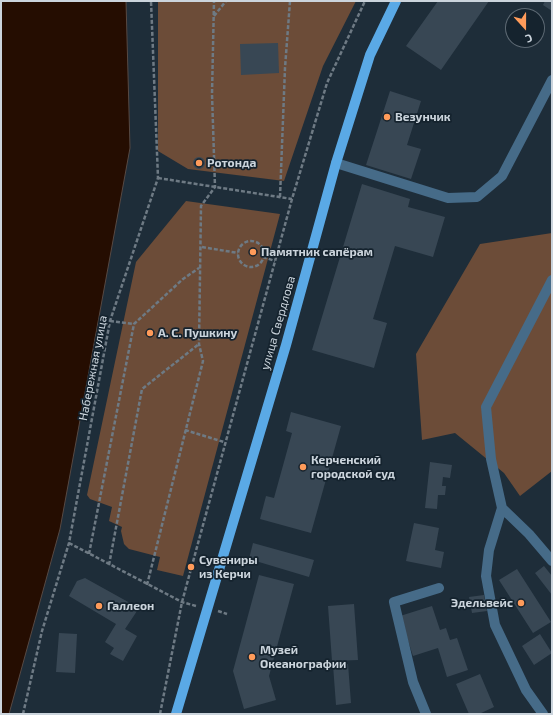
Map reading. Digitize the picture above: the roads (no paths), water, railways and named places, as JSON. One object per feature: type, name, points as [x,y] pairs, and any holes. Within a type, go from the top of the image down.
[{"type":"main road","name":"улица Свердлова","points":[[176,714],[206,609],[286,345],[336,164],[370,54],[396,1]]},
{"type":"lane","points":[[336,164],[448,198],[477,197],[502,176],[552,80]]},
{"type":"lane","points":[[543,714],[526,690],[495,625],[486,576],[489,550],[502,508],[491,459],[486,407],[552,280]]},
{"type":"lane","points":[[502,508],[528,534],[552,562]]},
{"type":"lane","points":[[426,714],[413,682],[394,602],[439,588]]},
{"type":"place","name":"Везунчик","points":[[387,117]]},
{"type":"place","name":"Ротонда","points":[[199,163]]},
{"type":"place","name":"Памятник сапёрам","points":[[253,252]]},
{"type":"place","name":"А. С. Пушкину","points":[[150,333]]},
{"type":"place","name":"Керченский городской суд","points":[[303,467]]},
{"type":"place","name":"Сувениры из Керчи","points":[[191,567]]},
{"type":"place","name":"Эдельвейс","points":[[521,603]]},
{"type":"place","name":"Галлеон","points":[[99,606]]},
{"type":"place","name":"Музей Океанографии","points":[[252,657]]}]
